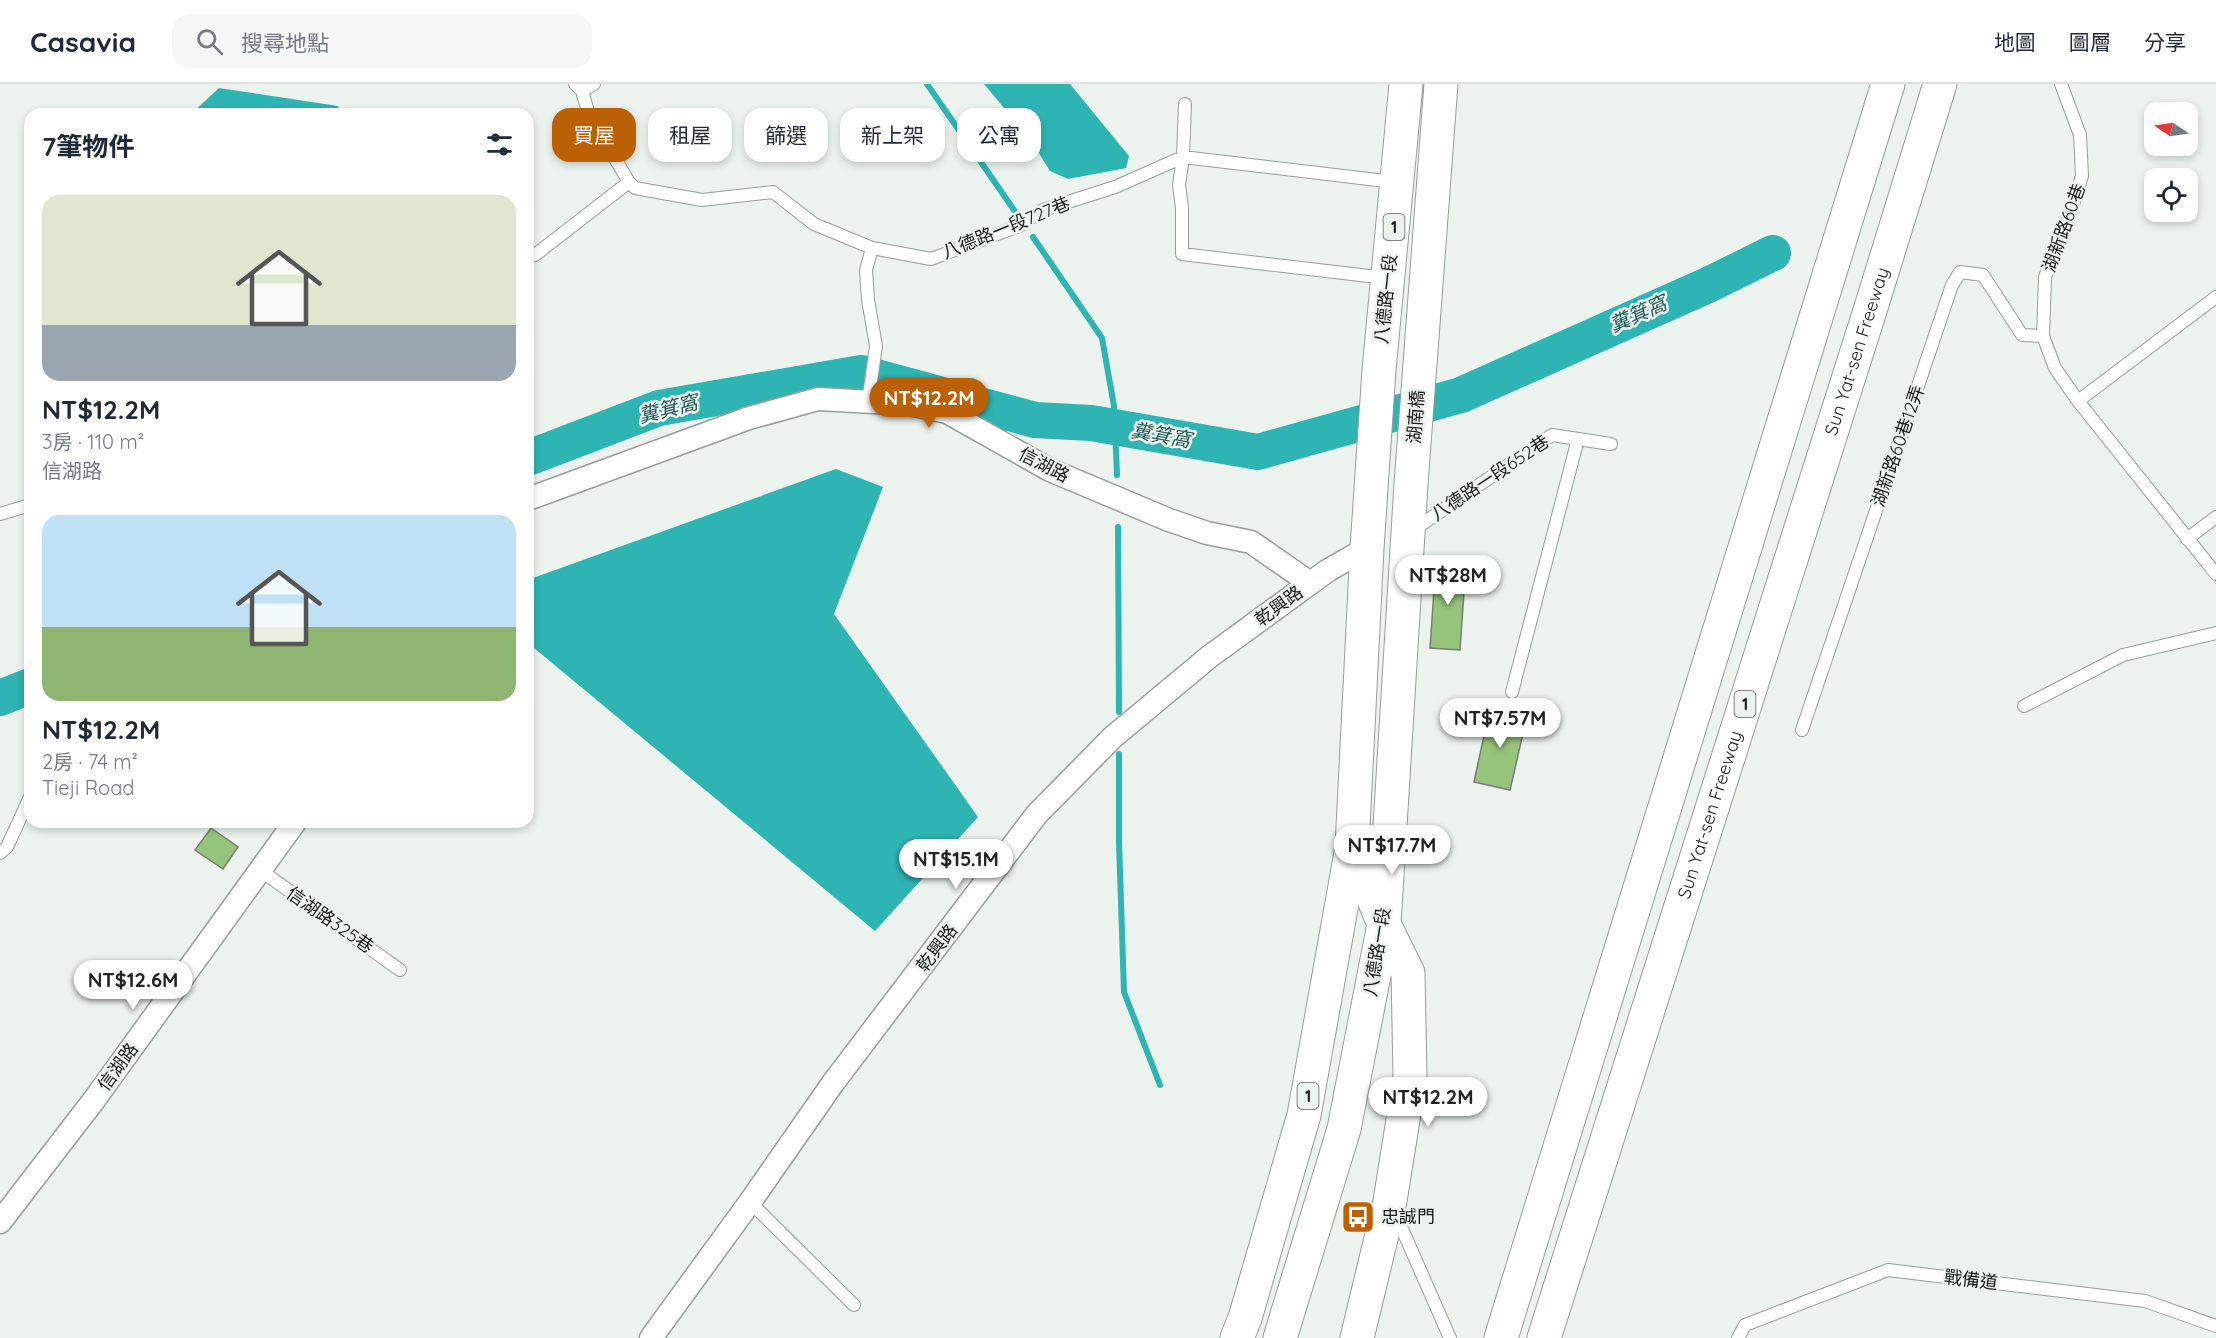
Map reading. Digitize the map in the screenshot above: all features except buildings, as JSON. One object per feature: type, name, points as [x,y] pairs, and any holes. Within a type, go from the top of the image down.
[{"type":"main road","name":"八德路一段","points":[[1367,548],[1379,370],[1406,84]]},
{"type":"main road","name":"八德路一段","points":[[1421,351],[1441,84]]},
{"type":"main road","points":[[1501,1338],[1888,84]]},
{"type":"main road","name":"Sun Yat-sen Freeway","points":[[1546,1330],[1940,84]]},
{"type":"main road","name":"湖南橋","points":[[1411,484],[1421,351]]},
{"type":"main road","name":"八德路一段","points":[[1280,1338],[1344,1129],[1384,924],[1411,484]]},
{"type":"main road","name":"1","points":[[1237,1338],[1245,1318],[1304,1115],[1352,847],[1367,548]]},
{"type":"main road","points":[[1352,847],[1384,924],[1408,973],[1410,1077],[1390,1201],[1358,1338]]},
{"type":"street","name":"信湖路","points":[[534,497],[749,418],[819,399],[869,393],[947,412],[1050,470],[1179,523],[1207,533],[1251,542],[1310,583]]},
{"type":"street","name":"乾興路","points":[[651,1338],[833,1083],[1037,814],[1113,737],[1209,657],[1310,583],[1367,548]]},
{"type":"street","name":"信湖路","points":[[0,1222],[94,1100],[291,828]]},
{"type":"lane","points":[[534,255],[629,182],[589,115],[578,87],[594,84]]},
{"type":"lane","name":"湖新路60巷","points":[[2061,84],[2080,135],[2082,176],[2069,217],[2045,276],[2043,336],[2055,368],[2078,401],[2216,574]]},
{"type":"lane","points":[[1185,104],[1183,157],[1179,185],[1182,208],[1182,254],[1388,278]]},
{"type":"lane","name":"八德路一段727巷","points":[[629,182],[636,188],[702,200],[773,192],[814,224],[872,248],[931,259],[1020,226],[1043,210],[1115,186],[1183,157],[1398,182]]},
{"type":"lane","points":[[869,393],[876,346],[868,300],[866,270],[872,248]]},
{"type":"lane","name":"湖新路60巷12弄","points":[[1802,730],[1952,285],[1960,272],[1983,275],[2022,335],[2043,336]]},
{"type":"lane","points":[[2078,401],[2216,297]]},
{"type":"lane","name":"八德路一段652巷","points":[[1408,533],[1552,435],[1611,444]]},
{"type":"lane","points":[[1512,693],[1578,439]]},
{"type":"lane","points":[[0,514],[24,507]]},
{"type":"lane","points":[[2187,539],[2216,517]]},
{"type":"lane","points":[[2024,706],[2123,655],[2216,633]]},
{"type":"lane","points":[[0,853],[7,848],[24,810]]},
{"type":"lane","name":"信湖路325巷","points":[[260,870],[400,970]]},
{"type":"lane","points":[[1390,1201],[1450,1338]]},
{"type":"lane","points":[[750,1202],[854,1305]]},
{"type":"lane","name":"戰備道","points":[[1738,1338],[1745,1325],[1888,1270],[2145,1301],[2216,1326]]},
{"type":"water","points":[[984,84],[1070,84],[1129,156],[1126,168],[1068,179],[1050,171],[1041,157],[1041,108],[1004,108]]},
{"type":"water","points":[[219,88],[338,106],[339,108],[197,108]]},
{"type":"water","points":[[836,469],[883,487],[834,614],[978,817],[875,931],[534,648],[534,578]]},
{"type":"waterway","points":[[927,84],[1014,210]]},
{"type":"waterway","points":[[1033,237],[1102,338],[1114,406],[1117,475]]},
{"type":"waterway","name":"糞箕窩","points":[[534,456],[659,408],[861,373],[1035,420],[1091,423],[1258,452],[1461,395],[1708,285],[1773,253]]},
{"type":"waterway","points":[[1118,527],[1119,712]]},
{"type":"waterway","name":"糞箕窩","points":[[0,698],[24,688]]},
{"type":"waterway","points":[[1119,754],[1119,842],[1124,992],[1160,1085]]},
{"type":"place","name":"忠誠門","points":[[1358,1217]]}]
